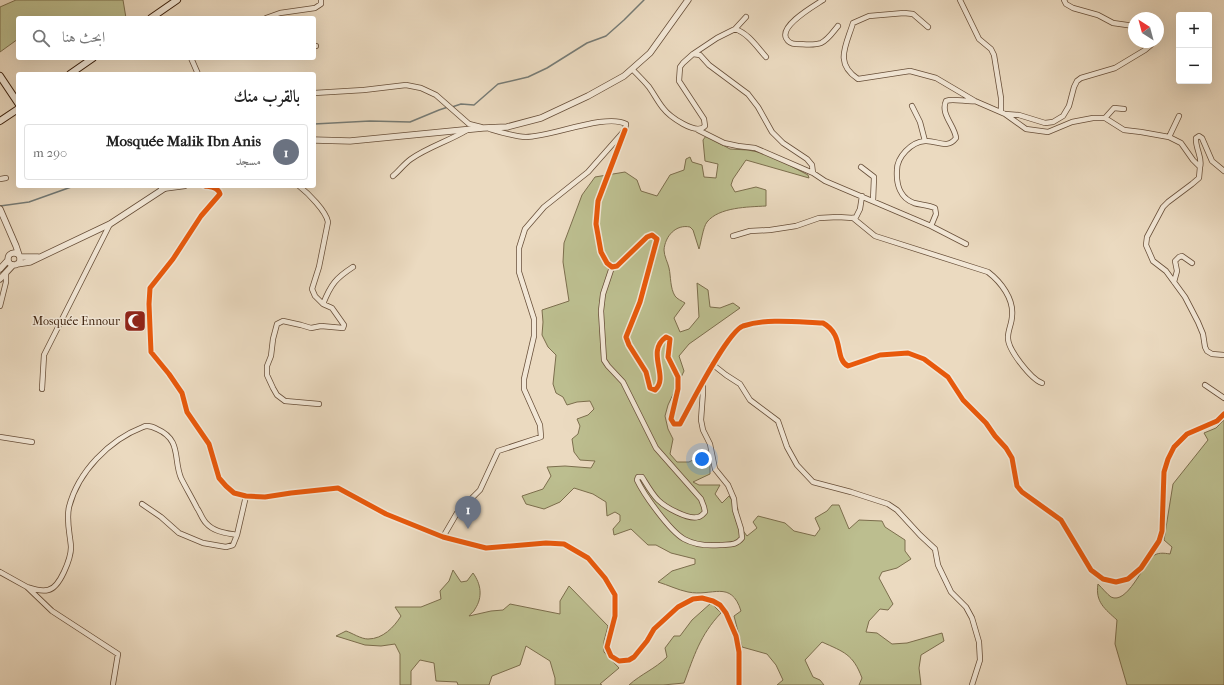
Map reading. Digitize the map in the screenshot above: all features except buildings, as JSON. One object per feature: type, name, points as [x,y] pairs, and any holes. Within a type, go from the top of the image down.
[{"type":"main road","points":[[154,16],[177,0]]},
{"type":"main road","points":[[79,71],[91,60]]},
{"type":"main road","points":[[0,76],[16,98],[15,108],[11,113]]},
{"type":"main road","points":[[0,121],[16,110]]},
{"type":"street","points":[[272,16],[280,13],[315,8],[321,4],[321,0]]},
{"type":"street","points":[[316,140],[350,141],[468,127],[507,127],[541,118],[588,96],[624,76],[650,53],[688,0]]},
{"type":"street","points":[[823,0],[802,12],[798,16],[787,30],[785,34],[786,38],[789,42],[794,44],[813,45],[826,40],[838,26]]},
{"type":"street","points":[[960,0],[979,39],[991,49],[994,55],[1003,113]]},
{"type":"street","points":[[1064,0],[1066,4],[1073,8],[1098,15],[1113,23],[1128,25]]},
{"type":"street","points":[[928,26],[913,14],[908,13],[869,16],[853,23],[843,58],[849,73],[858,79],[910,71],[936,78],[975,101],[1003,113],[1026,129],[1048,132],[1072,122],[1093,118],[1105,118],[1124,130],[1169,138],[1181,143],[1200,167]]},
{"type":"street","points":[[698,130],[705,126],[704,119],[679,81],[680,67],[693,54],[717,38],[735,29],[746,17]]},
{"type":"street","points":[[735,29],[741,31],[766,57]]},
{"type":"street","points":[[1003,113],[1045,123],[1053,122],[1063,116],[1069,106],[1076,81],[1081,78],[1115,68],[1147,48]]},
{"type":"street","points":[[693,54],[700,56],[709,65],[748,94],[758,107],[772,132],[782,143],[808,159],[812,165],[813,173]]},
{"type":"street","points":[[192,60],[197,72]]},
{"type":"street","points":[[632,69],[649,87],[664,109],[681,123],[724,143],[755,148],[813,173],[825,181],[931,226],[966,244]]},
{"type":"street","points":[[316,93],[364,90],[406,85],[421,88],[436,95],[468,127]]},
{"type":"street","points":[[931,226],[936,214],[935,208],[926,204],[915,203],[904,196],[900,191],[897,171],[898,162],[904,152],[911,146],[925,141],[949,144],[953,143],[956,138],[956,132],[945,113],[944,104],[950,99],[975,101]]},
{"type":"street","points":[[912,106],[920,122],[925,141]]},
{"type":"street","points":[[1105,118],[1114,108],[1124,109]]},
{"type":"street","points":[[1169,138],[1179,116]]},
{"type":"street","points":[[483,128],[526,137],[604,122],[621,121],[626,124],[598,201],[596,224],[601,252],[607,263],[612,267]]},
{"type":"street","points":[[393,176],[411,159],[434,146],[456,137],[468,127]]},
{"type":"street","points":[[444,538],[457,513],[480,490],[498,451],[541,437],[540,425],[524,389],[524,379],[534,336],[534,319],[519,272],[519,248],[525,229],[544,207],[588,172],[625,130]]},
{"type":"street","points":[[1224,171],[1212,161],[1202,138],[1199,136],[1196,138],[1202,163],[1198,178],[1163,207],[1147,237],[1146,245],[1153,261],[1166,271],[1186,297],[1203,334],[1207,351],[1212,354],[1224,355]]},
{"type":"street","points":[[861,167],[874,177],[873,201]]},
{"type":"street","points":[[0,179],[6,178]]},
{"type":"street","points":[[8,260],[10,263],[15,265],[30,262],[110,224],[162,188]]},
{"type":"street","points":[[218,188],[220,194],[201,216],[173,259],[150,288],[148,304],[151,352],[182,392],[187,412],[209,444],[219,478],[226,486],[234,492],[246,496],[265,497],[338,488],[386,514],[444,538],[486,548],[546,543],[564,544],[588,558],[605,578],[615,595],[615,616],[607,647],[611,656],[619,661],[629,660],[634,657],[647,641],[654,629],[678,607],[693,599],[702,598],[713,601],[726,613],[736,636],[739,652],[739,685]]},
{"type":"street","points":[[301,188],[327,216],[328,222],[319,267],[312,289],[315,296],[323,304],[332,308],[344,324],[343,328],[322,326],[311,328],[301,324],[283,321],[277,324],[271,356],[267,366],[267,375],[277,395],[286,401],[319,404]]},
{"type":"street","points":[[853,218],[856,217],[860,209],[862,196]]},
{"type":"street","points":[[0,209],[14,241],[20,262],[0,279]]},
{"type":"street","points":[[732,236],[750,231],[796,226],[819,218],[853,218],[875,236],[988,272],[1002,285],[1010,301],[1012,316],[1008,338],[1009,344],[1021,364],[1032,377],[1042,383]]},
{"type":"street","points":[[42,389],[44,355],[110,224]]},
{"type":"street","points":[[612,267],[617,266],[647,237],[652,235],[657,239],[640,302],[626,337],[629,345],[646,372],[650,388],[655,390],[658,387],[660,376],[657,358],[658,348],[661,340],[666,337],[670,339],[668,357],[678,377],[678,389],[671,419],[674,424],[680,424],[712,364],[735,332],[741,327],[763,322],[823,323],[830,327],[836,335],[840,348],[841,360],[848,366],[880,355],[908,353],[924,359],[948,377],[963,400],[986,423],[1006,448],[1012,458],[1017,486],[1022,492],[1061,520],[1091,570],[1103,579],[1116,582],[1128,579],[1141,568],[1159,541],[1162,531],[1164,472],[1174,447],[1187,434],[1216,421],[1224,414]]},
{"type":"street","points":[[0,269],[11,254],[14,241]]},
{"type":"street","points":[[11,254],[15,253],[19,256],[38,257]]},
{"type":"street","points":[[1174,282],[1177,271],[1175,261],[1182,256],[1192,263]]},
{"type":"street","points":[[323,304],[329,289],[338,277],[353,267]]},
{"type":"street","points":[[612,267],[603,294],[600,311],[604,360],[623,382],[656,448],[701,499],[705,512],[696,518],[683,515],[667,507],[658,500],[642,477],[638,477],[637,480],[661,517],[678,535],[685,540],[711,546],[736,544],[742,538],[735,510],[734,499],[728,485],[715,469],[710,444],[703,430],[701,420],[703,392],[702,383]]},
{"type":"street","points":[[0,306],[6,282],[6,274]]},
{"type":"street","points":[[712,364],[740,384],[750,400],[778,421],[787,447],[797,466],[813,482],[888,504],[897,510],[920,535],[936,549],[938,566],[951,592],[966,607],[972,618],[979,642],[980,660],[972,685]]},
{"type":"street","points":[[1205,385],[1224,398]]},
{"type":"street","points":[[0,572],[27,587],[37,590],[48,590],[56,585],[69,559],[71,548],[68,525],[69,508],[79,482],[92,464],[110,445],[145,426],[153,427],[162,431],[171,440],[176,448],[180,476],[205,523],[211,528],[221,532],[237,535]]},
{"type":"street","points":[[0,437],[32,442]]},
{"type":"street","points":[[142,504],[160,516],[179,533],[203,543],[226,547],[232,545],[237,535],[246,496]]},
{"type":"street","points":[[27,587],[52,611],[118,654],[113,684]]},
{"type":"green space","points":[[16,0],[123,0],[126,16],[16,16],[16,40],[0,52],[0,7]]},
{"type":"green space","points":[[706,136],[730,149],[748,150],[768,154],[808,175],[809,178],[746,160],[733,179],[731,185],[735,192],[756,187],[766,190],[766,206],[734,209],[719,213],[712,217],[707,222],[703,231],[699,249],[693,230],[690,227],[680,227],[669,236],[664,252],[669,268],[672,290],[678,299],[685,303],[674,318],[680,332],[689,329],[699,317],[697,283],[708,290],[710,307],[720,308],[733,303],[740,308],[689,344],[679,356],[684,371],[668,405],[665,416],[668,429],[673,439],[670,454],[677,462],[689,462],[704,454],[710,458],[710,474],[693,482],[699,485],[720,485],[715,494],[722,503],[729,496],[738,509],[736,521],[747,536],[757,528],[753,522],[758,516],[785,523],[794,531],[815,536],[820,529],[815,518],[827,511],[832,505],[839,505],[849,529],[859,520],[882,521],[885,527],[905,540],[905,551],[911,559],[897,568],[882,572],[879,578],[893,604],[888,610],[880,609],[869,621],[866,632],[877,633],[892,644],[907,643],[942,633],[944,641],[921,655],[919,668],[921,685],[859,685],[862,678],[859,670],[851,659],[842,651],[822,642],[805,660],[813,677],[820,680],[824,685],[777,685],[783,680],[776,665],[767,654],[742,647],[734,616],[741,611],[737,601],[732,595],[720,591],[697,593],[688,592],[658,582],[672,571],[695,564],[695,559],[671,553],[656,545],[648,545],[631,529],[614,535],[613,529],[620,521],[620,515],[615,512],[607,516],[606,502],[593,494],[574,488],[560,502],[544,509],[526,504],[522,496],[543,489],[551,476],[547,467],[565,466],[591,468],[595,461],[580,460],[574,452],[572,439],[578,434],[580,426],[577,419],[588,415],[594,409],[590,401],[577,402],[567,405],[563,397],[556,393],[553,384],[556,355],[548,347],[542,335],[542,310],[569,301],[563,262],[564,243],[582,195],[595,177],[625,172],[637,180],[641,191],[657,196],[670,175],[684,170],[686,159],[690,157],[692,162],[702,165],[704,177],[716,178],[718,164],[705,161],[703,140]]},
{"type":"green space","points":[[1224,420],[1224,685],[1127,685],[1115,644],[1117,620],[1102,605],[1098,596],[1098,584],[1111,597],[1117,598],[1129,590],[1148,561],[1154,555],[1163,553],[1170,554],[1172,547],[1164,540],[1173,484],[1208,440],[1204,433],[1216,428]]},
{"type":"green space","points":[[453,570],[461,582],[467,581],[473,573],[478,582],[480,595],[478,604],[469,616],[503,610],[510,604],[560,614],[560,601],[569,586],[608,626],[604,641],[604,652],[619,668],[600,684],[602,685],[555,685],[555,678],[550,661],[526,646],[520,665],[492,676],[489,685],[458,685],[457,682],[436,681],[434,663],[420,660],[411,671],[411,685],[400,685],[400,654],[395,644],[381,646],[365,645],[336,636],[346,631],[365,639],[383,635],[388,632],[401,616],[395,607],[421,607],[441,599],[440,591],[449,581]]},
{"type":"green space","points":[[711,603],[721,613],[708,629],[703,638],[684,683],[663,685],[629,685],[667,657],[665,648],[674,636],[680,636],[692,620]]},
{"type":"waterway","points":[[452,107],[461,104],[474,105],[498,84],[528,77],[547,68],[587,43],[606,36],[644,0]]},
{"type":"waterway","points":[[316,124],[370,121],[410,122],[448,107]]},
{"type":"waterway","points":[[0,206],[29,202],[68,188]]},
{"type":"cycle path","points":[[625,130],[598,201],[596,224],[601,252],[607,263],[612,267],[617,266],[647,237],[652,235],[657,239],[640,302],[626,337],[629,345],[646,372],[650,388],[655,390],[659,385],[660,378],[657,357],[660,343],[666,337],[670,339],[668,357],[678,377],[678,389],[671,419],[674,424],[680,424],[719,355],[736,331],[743,326],[772,321],[823,323],[830,328],[834,334],[841,358],[848,366],[880,355],[908,353],[924,359],[948,377],[963,400],[986,423],[1006,448],[1012,458],[1017,486],[1022,492],[1061,520],[1091,570],[1103,579],[1116,582],[1128,579],[1141,568],[1159,541],[1162,531],[1164,472],[1174,447],[1187,434],[1217,421],[1224,414]]},
{"type":"cycle path","points":[[214,188],[220,194],[201,216],[173,259],[150,288],[149,304],[151,352],[182,393],[187,412],[209,444],[219,478],[226,486],[234,493],[246,496],[265,497],[338,488],[386,514],[443,537],[486,548],[546,543],[564,544],[588,558],[605,578],[615,595],[615,616],[607,647],[611,656],[619,661],[629,660],[634,657],[647,641],[654,629],[678,607],[693,599],[702,598],[713,601],[720,605],[726,613],[736,636],[739,652],[739,685]]},
{"type":"place","name":"Mosquée Ennour","points":[[135,321]]},
{"type":"place","name":"Mosquée Malik Ibn Anis","points":[[468,529]]}]
